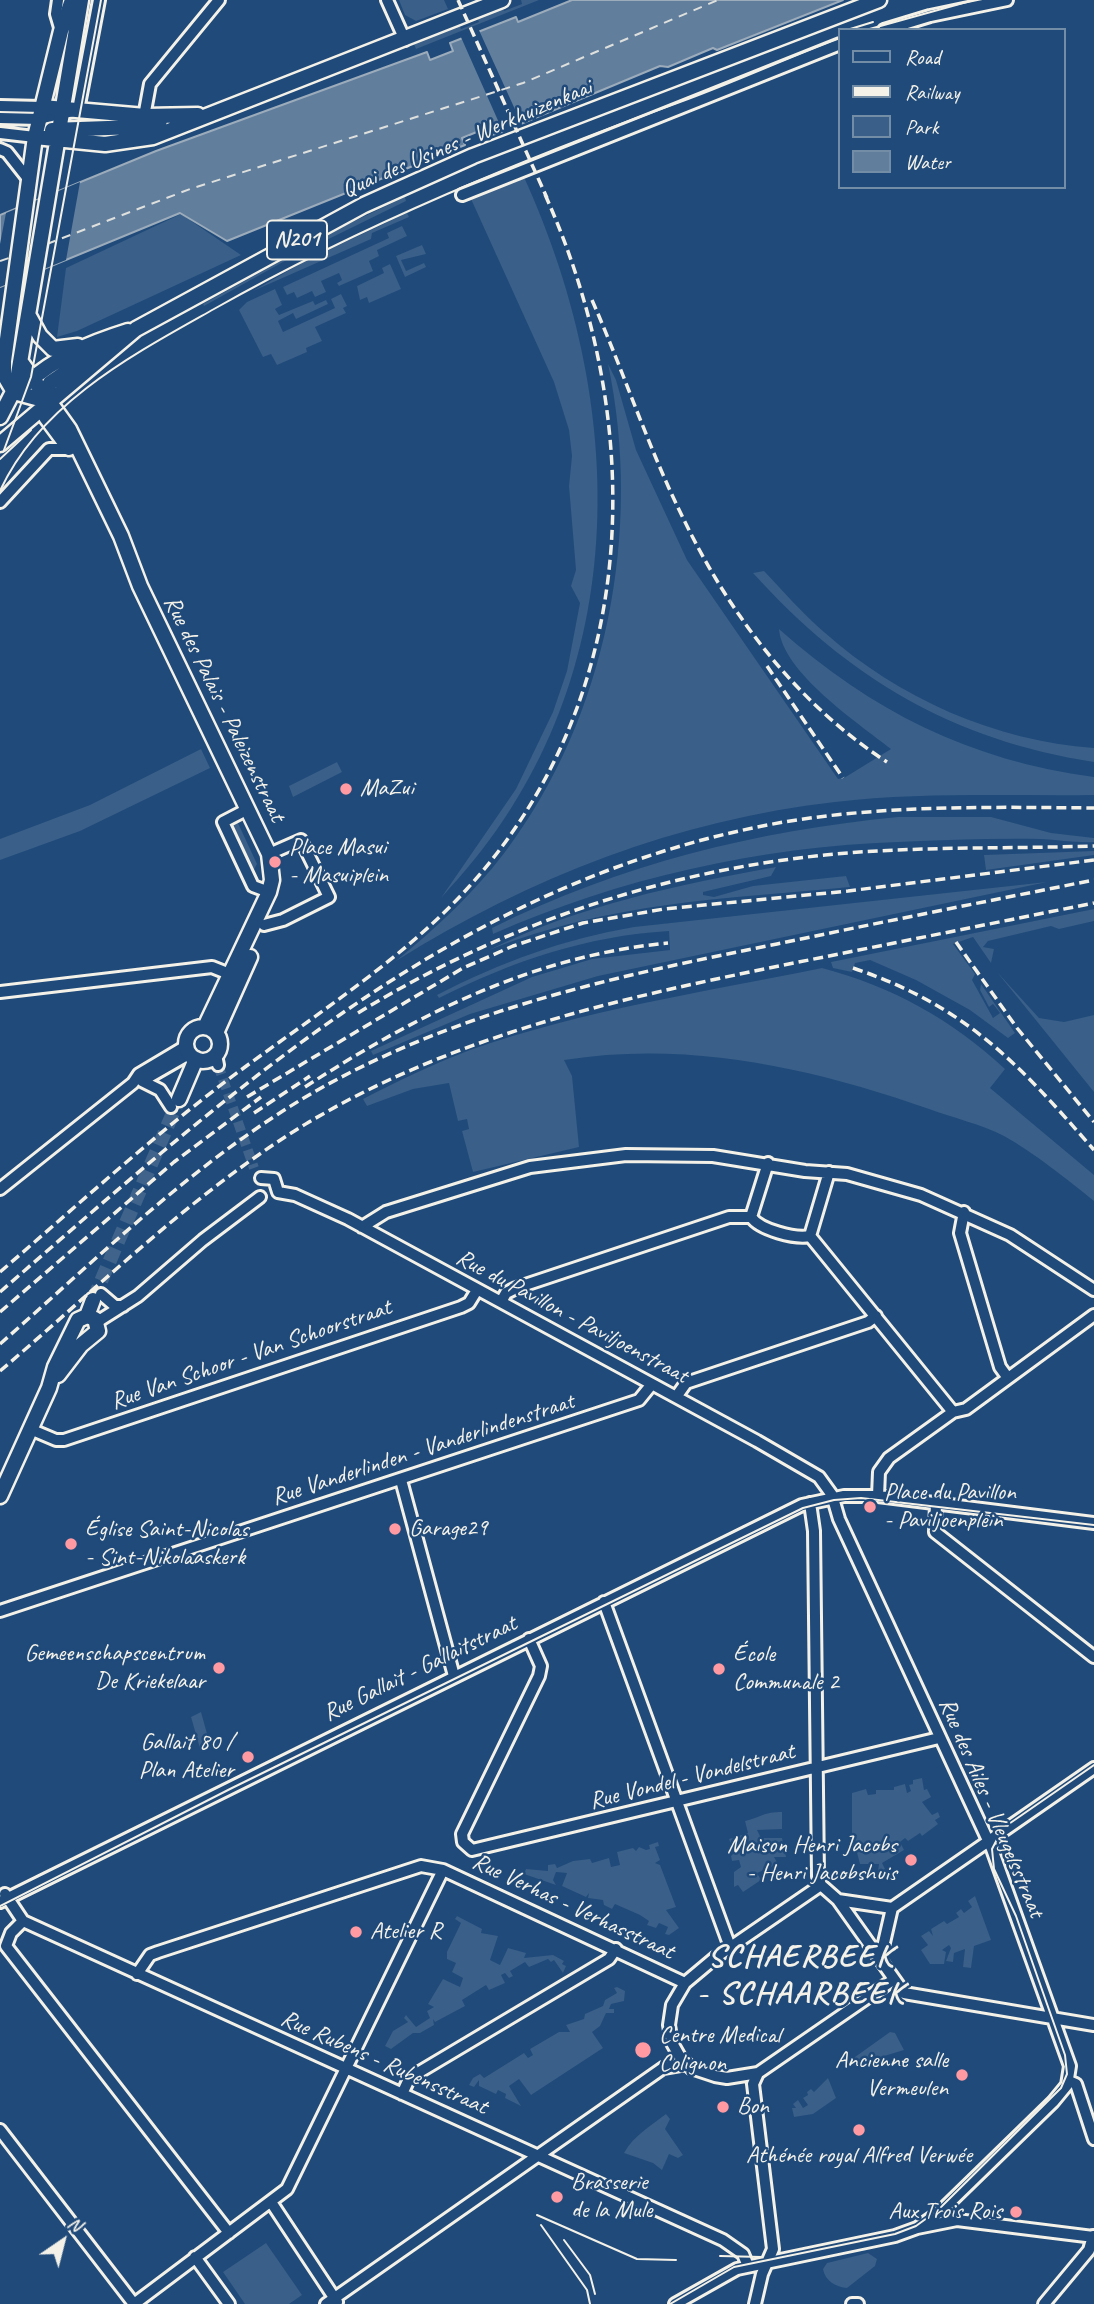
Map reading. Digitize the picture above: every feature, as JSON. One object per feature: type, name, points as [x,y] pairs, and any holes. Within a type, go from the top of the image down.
[{"type":"main road","points":[[46,399],[14,392],[4,375],[3,338],[17,280],[35,137],[61,31],[72,0]]},
{"type":"main road","points":[[0,417],[14,392],[29,316],[58,135],[69,110],[81,0]]},
{"type":"main road","points":[[58,135],[105,144],[136,141],[170,131],[502,0]]},
{"type":"main road","name":"Quai des Usines - Werkhuizenkaai","points":[[46,399],[63,390],[136,329],[278,250],[424,177],[879,0]]},
{"type":"main road","points":[[41,113],[69,110],[144,121]]},
{"type":"main road","points":[[35,137],[208,114]]},
{"type":"main road","points":[[29,316],[40,335],[53,349],[86,345]]},
{"type":"main road","name":"N201","points":[[0,403],[86,345],[136,329]]},
{"type":"main road","name":"N201","points":[[0,444],[46,399],[50,383],[115,336]]},
{"type":"main road","points":[[20,362],[46,399]]},
{"type":"main road","name":"Rue des Palais - Paleizenstraat","points":[[46,399],[46,417],[69,449],[140,586],[269,854],[272,880],[269,892],[211,1030]]},
{"type":"main road","name":"Rue des Palais - Paleizenstraat","points":[[46,399],[68,429],[121,536],[140,586]]},
{"type":"main road","name":"Rue des Palais - Paleizenstraat","points":[[211,1030],[236,990],[264,925],[270,902],[269,892]]},
{"type":"main road","points":[[232,975],[236,990]]},
{"type":"main road","points":[[175,1103],[191,1053],[191,1032],[211,1030],[220,1040],[217,1060],[203,1060],[191,1053]]},
{"type":"main road","points":[[0,1496],[50,1384],[82,1334],[95,1335],[92,1319],[97,1297]]},
{"type":"street","points":[[58,0],[56,14],[61,31]]},
{"type":"street","points":[[69,110],[99,0]]},
{"type":"street","points":[[136,141],[144,121],[150,84],[219,0]]},
{"type":"street","points":[[387,0],[405,40]]},
{"type":"street","points":[[891,28],[930,16],[1007,0]]},
{"type":"street","name":"Quai des Usines - Werkhuizenkaai","points":[[461,195],[838,45]]},
{"type":"street","points":[[0,106],[41,113]]},
{"type":"street","points":[[0,118],[41,113]]},
{"type":"street","points":[[0,133],[35,137]]},
{"type":"street","points":[[0,149],[7,152],[29,180]]},
{"type":"street","points":[[0,502],[49,449],[69,449]]},
{"type":"street","points":[[248,809],[223,822],[253,886],[269,892]]},
{"type":"street","points":[[264,925],[283,920],[329,897],[301,840],[269,854]]},
{"type":"street","points":[[0,992],[212,967],[232,975]]},
{"type":"street","points":[[0,1189],[137,1082],[139,1074],[191,1053]]},
{"type":"street","points":[[137,1082],[160,1090],[175,1103]]},
{"type":"street","points":[[362,1227],[386,1212],[491,1178],[576,1159],[667,1153],[768,1163],[881,1183],[964,1212],[1048,1257],[1094,1290]]},
{"type":"street","points":[[751,1217],[768,1163]]},
{"type":"street","points":[[254,1168],[261,1178],[274,1180],[278,1192],[270,1199],[260,1197],[255,1189],[261,1178]]},
{"type":"street","points":[[810,1236],[829,1172]]},
{"type":"street","name":"Rue du Pavillon - Paviljoenstraat","points":[[278,1192],[288,1192],[321,1205],[815,1473],[833,1498]]},
{"type":"street","points":[[92,1319],[122,1306],[260,1197]]},
{"type":"street","points":[[964,1212],[960,1233],[1000,1367],[1008,1378]]},
{"type":"street","points":[[501,1302],[506,1293],[528,1283],[729,1217],[751,1217]]},
{"type":"street","points":[[751,1217],[756,1224],[802,1238],[810,1236]]},
{"type":"street","points":[[810,1236],[953,1412]]},
{"type":"street","name":"Rue Van Schoor - Van Schoorstraat","points":[[30,1429],[56,1440],[64,1440],[461,1307],[469,1303],[477,1290]]},
{"type":"street","points":[[97,1297],[115,1306],[122,1306]]},
{"type":"street","points":[[877,1496],[878,1472],[883,1465],[953,1412],[966,1409],[1094,1315]]},
{"type":"street","points":[[676,1397],[686,1383],[868,1322],[876,1316]]},
{"type":"street","name":"Rue Vanderlinden - Vanderlindenstraat","points":[[0,1611],[639,1400],[652,1384]]},
{"type":"street","points":[[401,1480],[454,1676]]},
{"type":"street","points":[[833,1498],[877,1496],[1094,1523]]},
{"type":"street","name":"Rue Gallait - Gallaitstraat","points":[[3,1897],[28,1888],[604,1602],[810,1503],[833,1498]]},
{"type":"street","name":"Rue des Ailes - Vleugelsstraat","points":[[833,1498],[839,1519],[989,1842],[1069,2060],[1069,2081],[1076,2084],[1094,2139]]},
{"type":"street","points":[[810,1503],[814,1531],[818,1876],[821,1885],[838,1900],[904,1993],[1094,2025]]},
{"type":"street","points":[[936,1503],[935,1532],[1094,1657]]},
{"type":"street","points":[[604,1602],[730,1947]]},
{"type":"street","name":"Rue Vondel - Vondelstraat","points":[[529,1639],[541,1666],[539,1676],[461,1838],[466,1846],[476,1850],[939,1738]]},
{"type":"street","points":[[838,1900],[892,1908],[1094,1768]]},
{"type":"street","points":[[0,2130],[134,2304],[271,2202],[292,2181],[443,1870],[421,1866],[158,1952],[141,1964],[136,1974]]},
{"type":"street","name":"Rue Verhas - Verhasstraat","points":[[443,1870],[685,1983]]},
{"type":"street","points":[[686,2064],[674,2049],[669,2025],[672,2005],[685,1983],[730,1947],[821,1885]]},
{"type":"street","points":[[3,1897],[23,1921],[11,1933],[6,1946],[229,2233]]},
{"type":"street","points":[[880,1960],[892,1908]]},
{"type":"street","name":"Rue Rubens - Rubensstraat","points":[[23,1921],[729,2243],[743,2254],[748,2266]]},
{"type":"street","points":[[402,2094],[409,2079],[609,1959],[616,1950]]},
{"type":"street","points":[[663,2067],[686,2064],[727,2078],[758,2073],[893,1980]]},
{"type":"street","points":[[271,2202],[333,2302],[663,2067],[674,2049]]},
{"type":"street","points":[[755,2304],[773,2243],[755,2096],[754,2084],[758,2073]]},
{"type":"street","points":[[916,2228],[949,2204],[1053,2102],[1069,2081]]},
{"type":"street","points":[[949,2204],[947,2212],[957,2220]]},
{"type":"street","points":[[675,2304],[721,2275],[748,2266],[895,2236],[916,2228],[957,2220],[1093,2236],[1089,2250],[1044,2304]]},
{"type":"street","points":[[195,2257],[229,2304]]},
{"type":"green space","points":[[399,0],[444,0],[448,9],[416,21],[405,15]]},
{"type":"green space","points":[[521,0],[539,0],[416,49],[414,44],[459,25],[461,29],[479,22],[477,17],[502,7],[504,11],[522,4]]},
{"type":"green space","points":[[523,175],[559,267],[584,362],[596,457],[596,552],[581,645],[550,735],[504,819],[441,898],[516,789],[553,712],[567,671],[580,603],[571,586],[576,570],[569,486],[572,456],[569,430],[554,382],[471,199]]},
{"type":"green space","points":[[405,197],[406,201],[292,257],[204,306],[203,304],[344,226]]},
{"type":"green space","points":[[407,213],[409,217],[372,233],[371,239],[253,291],[307,260]]},
{"type":"green space","points":[[181,214],[241,255],[77,331],[57,337],[66,268]]},
{"type":"green space","points":[[402,226],[407,236],[377,250],[379,256],[369,261],[373,271],[339,286],[337,283],[342,280],[339,273],[321,281],[326,292],[315,297],[312,291],[297,298],[294,292],[287,295],[283,287],[389,238],[387,233]]},
{"type":"green space","points":[[422,245],[426,254],[401,260],[406,271],[424,263],[426,267],[405,277],[396,256]]},
{"type":"green space","points":[[390,264],[401,289],[369,303],[367,297],[360,300],[357,286],[384,273],[382,268]]},
{"type":"green space","points":[[275,289],[282,305],[275,309],[279,315],[313,301],[315,305],[326,300],[328,304],[296,319],[293,313],[278,321],[283,332],[335,308],[331,299],[341,294],[347,306],[343,308],[346,313],[315,327],[322,341],[306,348],[307,352],[277,365],[271,354],[263,357],[239,310],[247,302]]},
{"type":"green space","points":[[608,364],[616,380],[636,450],[687,560],[838,779],[891,749],[842,711],[807,679],[783,645],[779,629],[850,685],[887,708],[964,745],[1048,769],[1094,777],[1094,795],[867,799],[776,811],[719,823],[662,838],[552,879],[499,903],[396,961],[454,910],[505,852],[540,799],[569,742],[592,682],[608,620],[618,556],[621,491],[618,427]]},
{"type":"green space","points":[[764,571],[824,632],[883,677],[916,696],[985,726],[1057,744],[1094,748],[1094,762],[1043,752],[995,738],[949,720],[907,699],[866,674],[789,611],[753,573]]},
{"type":"green space","points":[[201,749],[210,768],[80,831],[0,860],[0,839],[90,805]]},
{"type":"green space","points":[[337,762],[342,772],[293,797],[289,786]]},
{"type":"green space","points":[[898,817],[991,817],[1051,833],[1094,838],[1094,842],[970,839],[846,845],[794,851],[691,869],[640,882],[541,914],[493,934],[492,928],[541,905],[639,868],[741,841],[792,831]]},
{"type":"green space","points":[[237,821],[257,864],[252,873],[230,824]]},
{"type":"green space","points":[[1094,851],[1094,855],[986,870],[984,855]]},
{"type":"green space","points":[[776,867],[771,876],[703,892],[703,895],[714,897],[753,886],[846,876],[850,887],[712,900],[623,912],[534,934],[489,950],[557,921],[630,898]]},
{"type":"green space","points":[[1047,882],[598,976],[470,1014],[373,1055],[371,1051],[532,977],[592,959],[670,950],[669,931],[608,938],[522,962],[439,998],[437,995],[509,962],[583,938],[634,927]]},
{"type":"green space","points":[[1094,909],[1094,921],[1059,929],[1051,926],[988,941],[983,947],[994,949],[991,963],[973,937],[953,944],[975,974],[972,980],[993,1018],[1000,1013],[993,1004],[989,1007],[980,990],[981,984],[1015,1033],[1008,1038],[970,1010],[916,980],[870,960],[855,963],[852,972],[833,968],[831,962]]},
{"type":"green space","points":[[822,968],[897,995],[942,1020],[985,1051],[1005,1069],[990,1088],[1094,1175],[1094,1201],[1027,1150],[986,1128],[840,1081],[750,1062],[657,1053],[564,1060],[572,1076],[579,1147],[473,1172],[462,1131],[469,1129],[467,1119],[458,1121],[449,1083],[413,1089],[367,1106],[363,1099],[443,1061],[513,1036],[644,1003]]},
{"type":"green space","points":[[997,972],[1039,1018],[1064,1022],[1094,1015],[1094,1092]]},
{"type":"green space","points":[[201,1712],[211,1748],[201,1752],[191,1717]]},
{"type":"green space","points":[[922,1778],[924,1790],[927,1789],[931,1797],[922,1802],[932,1815],[938,1812],[940,1817],[935,1820],[938,1824],[922,1836],[920,1833],[908,1841],[905,1838],[900,1842],[904,1850],[882,1863],[885,1869],[882,1872],[878,1871],[879,1864],[860,1864],[856,1849],[852,1849],[852,1793],[866,1789],[868,1795],[876,1794],[876,1790],[894,1790],[894,1787],[905,1784],[907,1793],[911,1791],[909,1785],[913,1784],[913,1780]]},
{"type":"green space","points":[[782,1812],[782,1829],[757,1830],[761,1838],[782,1838],[786,1857],[774,1857],[778,1864],[757,1873],[761,1880],[743,1892],[738,1885],[734,1887],[734,1872],[741,1867],[739,1860],[732,1861],[731,1856],[738,1849],[737,1845],[732,1847],[729,1839],[748,1833],[745,1821]]},
{"type":"green space","points":[[658,1842],[659,1846],[655,1847],[660,1860],[655,1863],[660,1865],[676,1907],[666,1910],[679,1928],[669,1935],[665,1934],[668,1927],[659,1923],[656,1928],[647,1925],[649,1921],[640,1915],[615,1904],[612,1909],[604,1905],[603,1900],[588,1898],[589,1893],[586,1897],[562,1886],[567,1873],[556,1872],[553,1880],[556,1885],[524,1874],[526,1869],[548,1871],[548,1865],[555,1864],[557,1868],[573,1861],[590,1859],[592,1863],[609,1858],[611,1867],[620,1865],[617,1852],[633,1848],[636,1851],[639,1847],[646,1850],[650,1849],[649,1845]]},
{"type":"green space","points":[[975,1896],[991,1940],[974,1946],[971,1968],[963,1967],[965,1949],[954,1953],[953,1962],[946,1961],[951,1948],[949,1945],[942,1950],[946,1952],[944,1964],[930,1964],[921,1950],[928,1945],[921,1936],[929,1931],[933,1936],[931,1929],[944,1921],[947,1924],[959,1917],[956,1913],[961,1909],[964,1913],[972,1907],[968,1901]]},
{"type":"green space","points":[[457,1916],[482,1929],[481,1933],[498,1936],[490,1960],[500,1965],[508,1948],[526,1953],[524,1958],[553,1955],[564,1961],[562,1964],[566,1966],[563,1973],[554,1960],[551,1962],[548,1959],[529,1967],[525,1962],[510,1971],[513,1976],[509,1978],[505,1973],[501,1975],[505,1983],[489,1990],[486,1985],[462,2000],[465,2006],[435,2022],[433,2019],[434,2025],[420,2033],[413,2033],[391,2049],[385,2046],[393,2031],[408,2022],[404,2018],[406,2015],[416,2027],[430,2018],[427,2011],[434,2007],[428,2004],[443,1979],[460,1987],[463,1978],[452,1972],[456,1963],[447,1959],[447,1952],[461,1923],[455,1919]]},
{"type":"green space","points":[[614,1988],[625,1991],[624,2001],[611,2004],[609,2009],[614,2009],[614,2013],[606,2013],[600,2026],[592,2032],[603,2048],[531,2095],[519,2079],[509,2086],[521,2106],[505,2098],[506,2094],[498,2090],[496,2094],[479,2086],[479,2080],[474,2087],[469,2085],[473,2078],[480,2074],[484,2078],[524,2053],[528,2058],[533,2055],[530,2049],[559,2032],[570,2032],[566,2025],[584,2019],[585,2014],[603,2006],[605,2000],[617,1993]]},
{"type":"green space","points":[[890,2032],[895,2033],[904,2050],[851,2066],[848,2062]]},
{"type":"green space","points":[[828,2078],[836,2098],[813,2114],[794,2117],[792,2108],[796,2108],[793,2104],[798,2100],[803,2108],[808,2105],[803,2098],[808,2095],[807,2092],[811,2089],[814,2092]]},
{"type":"green space","points":[[666,2114],[670,2119],[665,2129],[683,2155],[678,2158],[669,2154],[662,2170],[653,2163],[624,2153],[638,2136]]},
{"type":"green space","points":[[266,2243],[302,2295],[289,2304],[245,2304],[223,2272]]},
{"type":"green space","points":[[868,2253],[877,2259],[875,2266],[847,2288],[832,2283],[826,2277],[823,2269],[827,2263]]},
{"type":"water","points":[[572,0],[843,0],[717,50],[713,48],[668,67],[660,66],[499,133],[488,136],[484,129],[462,138],[465,145],[227,241],[180,213],[0,287],[0,215],[156,151],[427,52],[430,60],[453,51],[450,43],[516,17],[518,22]]},
{"type":"pier","points":[[478,28],[523,127],[504,134],[460,35]]},
{"type":"pier","points":[[80,182],[66,260],[0,287],[0,244],[6,213]]},
{"type":"ferry route","points":[[47,244],[190,189],[523,83],[718,0]]},
{"type":"ferry route","points":[[0,261],[12,257]]},
{"type":"tunnel","points":[[218,1065],[254,1168]]},
{"type":"tunnel","points":[[93,1300],[179,1099]]},
{"type":"tram line","points":[[4,450],[31,377],[101,0]]},
{"type":"tram line","points":[[873,28],[974,0]]},
{"type":"tram line","points":[[854,28],[873,22]]},
{"type":"tram line","points":[[0,491],[17,460],[39,432],[92,384],[152,344],[271,278],[446,194],[838,39]]},
{"type":"tram line","points":[[0,459],[31,430]]},
{"type":"tram line","points":[[0,1906],[232,1788],[803,1508],[834,1500],[861,1498],[1094,1525]]},
{"type":"tram line","points":[[670,2304],[734,2267],[895,2234],[916,2226],[938,2210],[1061,2088],[1067,2074],[1065,2055],[1016,1916],[994,1869],[992,1849],[1003,1828],[1094,1765]]},
{"type":"tram line","points":[[537,2215],[637,2259],[676,2260]]},
{"type":"tram line","points":[[541,2225],[587,2290],[590,2304]]},
{"type":"tram line","points":[[564,2240],[590,2275],[595,2294]]},
{"type":"tram line","points":[[720,2256],[762,2257]]},
{"type":"railway","points":[[458,0],[547,198]]},
{"type":"railway","points":[[0,1272],[189,1110],[346,994],[439,918],[466,890],[525,814],[568,731],[596,644],[611,554],[612,461],[600,369],[577,278],[543,190]]},
{"type":"railway","points":[[592,300],[674,498],[705,561],[725,594],[747,627],[797,687],[825,714],[887,762]]},
{"type":"railway","points":[[767,666],[843,778]]},
{"type":"railway","points":[[0,1292],[177,1140],[268,1068],[360,1001],[457,941],[559,890],[668,850],[784,822],[822,816],[899,810],[1094,808]]},
{"type":"railway","points":[[358,1013],[412,982],[524,929],[582,908],[702,875],[763,863],[858,852],[1094,846]]},
{"type":"railway","points":[[247,1097],[463,968],[513,946],[583,923],[664,909],[848,891],[1094,860]]},
{"type":"railway","points":[[0,1344],[151,1210],[230,1147],[314,1092],[369,1063],[424,1039],[539,999],[598,983],[1094,880]]},
{"type":"railway","points":[[0,1371],[188,1208],[267,1149],[366,1091],[424,1064],[544,1022],[668,990],[1094,903]]},
{"type":"railway","points":[[956,942],[1017,1028],[1094,1122]]},
{"type":"railway","points":[[305,1087],[390,1036],[478,993],[570,961],[618,950],[668,943]]},
{"type":"railway","points":[[853,968],[893,983],[959,1019],[1014,1064],[1094,1150]]},
{"type":"railway","points":[[254,1113],[310,1076]]},
{"type":"railway","points":[[0,1312],[174,1162],[261,1097]]},
{"type":"place","name":"MaZui","points":[[346,789]]},
{"type":"place","name":"Place Masui - Masuiplein","points":[[275,862]]},
{"type":"place","name":"Place du Pavillon - Paviljoenplein","points":[[870,1507]]},
{"type":"place","name":"Garage29","points":[[395,1529]]},
{"type":"place","name":"Église Saint-Nicolas - Sint-Nikolaaskerk","points":[[71,1544]]},
{"type":"place","name":"Gemeenschapscentrum De Kriekelaar","points":[[219,1668]]},
{"type":"place","name":"École Communale 2","points":[[719,1669]]},
{"type":"place","name":"Gallait 80 / Plan Atelier","points":[[248,1757]]},
{"type":"place","name":"Maison Henri Jacobs - Henri Jacobshuis","points":[[911,1860]]},
{"type":"place","name":"Atelier R","points":[[356,1932]]},
{"type":"place","name":"Centre Medical Colignon","points":[[643,2050]]},
{"type":"place","name":"Ancienne salle Vermeulen","points":[[962,2075]]},
{"type":"place","name":"Bon","points":[[723,2107]]},
{"type":"place","name":"Athénée royal Alfred Verwée","points":[[859,2130]]},
{"type":"place","name":"Brasserie de la Mule","points":[[557,2197]]},
{"type":"place","name":"Aux Trois Rois","points":[[1016,2212]]},
{"type":"district","name":"SCHAERBEEK - SCHAARBEEK","points":[[801,1976]]}]
